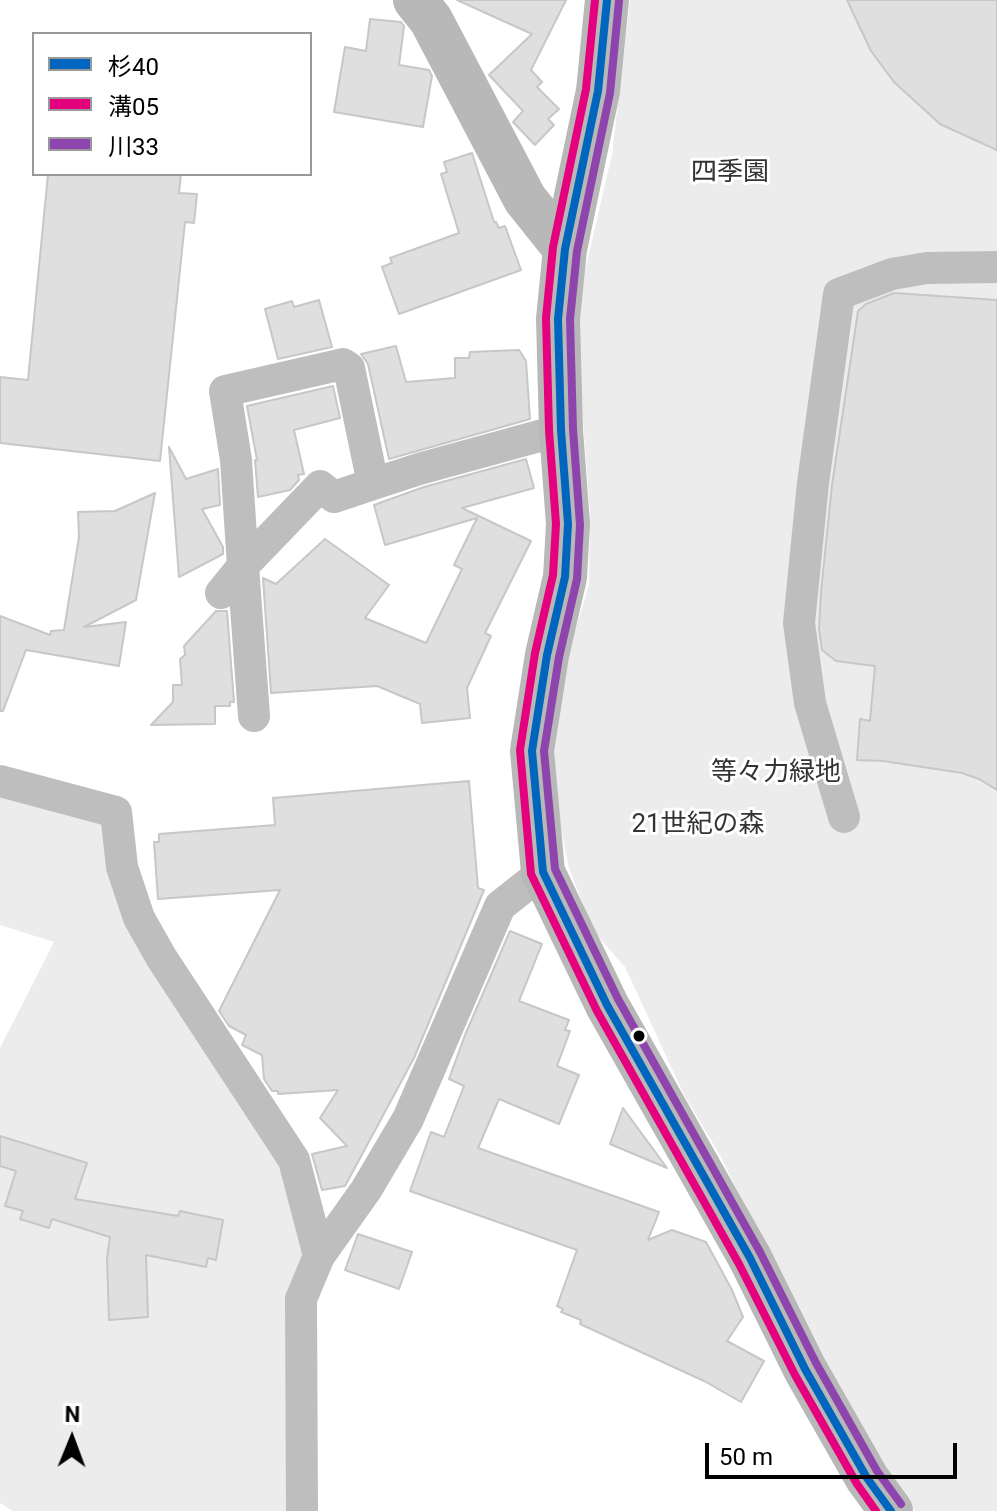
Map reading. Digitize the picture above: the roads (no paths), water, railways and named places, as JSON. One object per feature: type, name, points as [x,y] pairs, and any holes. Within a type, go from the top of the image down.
[{"type":"street","points":[[415,0],[431,20],[525,199],[565,249]]},
{"type":"street","points":[[607,0],[598,91],[565,249],[558,319],[561,430],[568,524],[565,577],[547,655],[532,751],[543,872],[607,1005],[750,1258],[805,1369],[867,1478],[891,1511]]},
{"type":"street","points":[[844,817],[810,703],[799,623],[813,483],[839,294],[892,274],[927,268],[997,267]]},
{"type":"street","points":[[254,716],[236,460],[225,391],[343,364],[349,368],[373,484]]},
{"type":"street","points":[[221,593],[320,486],[334,497],[419,469],[561,430]]},
{"type":"street","points":[[0,781],[116,812],[122,867],[139,918],[161,957],[294,1160],[319,1256]]},
{"type":"street","points":[[302,1511],[301,1299],[319,1256],[366,1190],[408,1119],[500,906],[543,872]]},
{"type":"park label","name":"四季園","points":[[730,173]]},
{"type":"park label","name":"等々力緑地","points":[[776,773]]},
{"type":"park label","name":"21世紀の森","points":[[698,825]]}]
